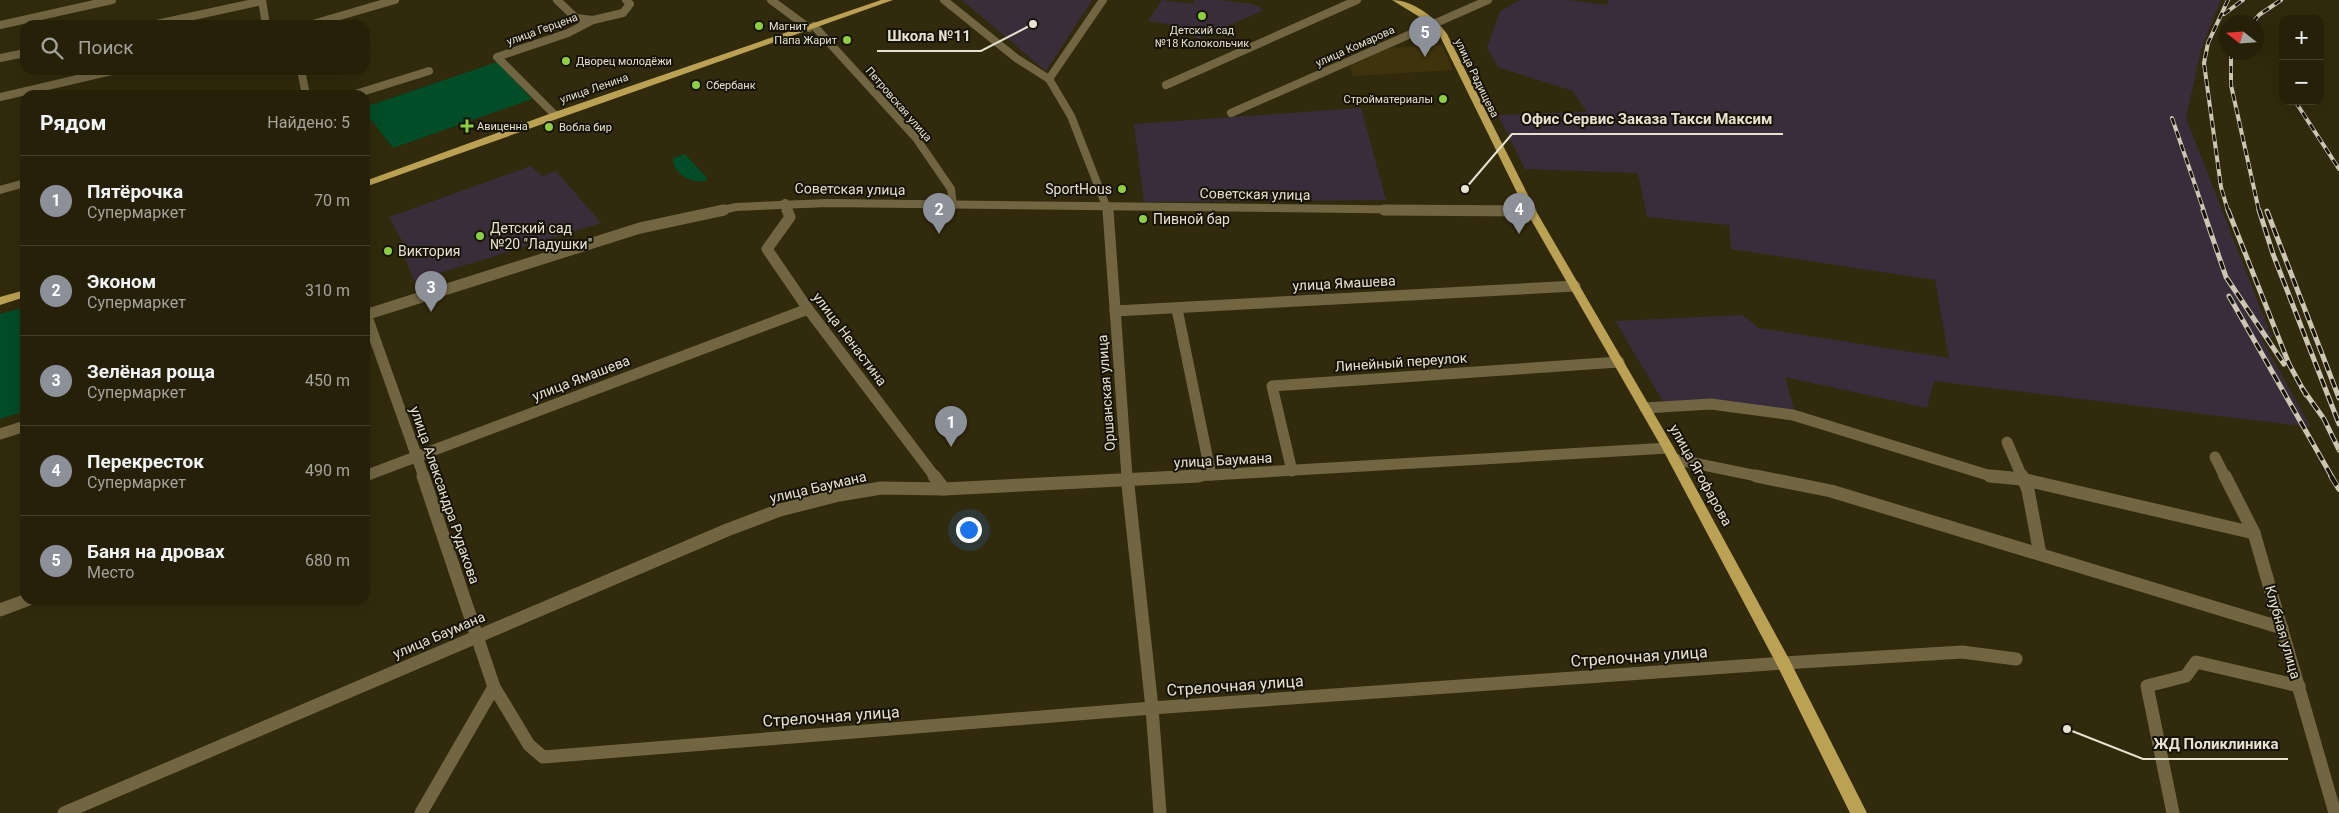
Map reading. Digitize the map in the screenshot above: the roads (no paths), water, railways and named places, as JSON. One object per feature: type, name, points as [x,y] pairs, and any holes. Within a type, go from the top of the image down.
[{"type":"main road","name":"улица Ленина","points":[[370,182],[555,115],[889,0]]},
{"type":"main road","name":"улица Радищева","points":[[1397,0],[1434,22],[1443,34],[1504,159]]},
{"type":"main road","name":"улица Ягофарова","points":[[1504,159],[1531,211],[1671,454],[1784,663],[1859,813]]},
{"type":"main road","points":[[0,300],[20,294]]},
{"type":"street","points":[[22,20],[112,0]]},
{"type":"street","points":[[353,0],[356,11]]},
{"type":"street","points":[[326,20],[395,0]]},
{"type":"street","points":[[557,0],[576,18],[593,20]]},
{"type":"street","name":"улица Герцена","points":[[555,115],[497,57],[568,32],[593,20],[623,13],[630,4],[626,0]]},
{"type":"street","name":"Петровская улица","points":[[771,0],[812,27],[916,138],[951,188],[953,206]]},
{"type":"street","points":[[944,0],[1016,58],[1049,79],[1103,0]]},
{"type":"street","points":[[1166,85],[1357,0]]},
{"type":"street","name":"улица Комарова","points":[[1231,113],[1434,22],[1488,0]]},
{"type":"street","points":[[175,20],[262,1],[265,20]]},
{"type":"street","points":[[0,25],[20,21]]},
{"type":"street","points":[[0,58],[20,54]]},
{"type":"street","points":[[368,90],[429,71]]},
{"type":"street","points":[[30,90],[95,75]]},
{"type":"street","points":[[302,75],[305,90]]},
{"type":"street","name":"Оршанская улица","points":[[1049,79],[1071,116],[1108,207],[1127,480],[1152,708],[1160,813]]},
{"type":"street","points":[[0,97],[20,92]]},
{"type":"street","points":[[0,190],[20,184]]},
{"type":"street","name":"Советская улица","points":[[370,312],[640,228],[736,207],[785,203],[1531,211]]},
{"type":"street","name":"улица Ненастина","points":[[785,203],[790,217],[767,249],[808,309],[944,489]]},
{"type":"street","name":"улица Ямашева","points":[[1116,311],[1575,286]]},
{"type":"street","name":"улица Ямашева","points":[[370,474],[808,309]]},
{"type":"street","points":[[1177,309],[1211,475]]},
{"type":"street","name":"улица Александра Рудакова","points":[[370,328],[417,457],[478,634],[494,687]]},
{"type":"street","name":"Линейный переулок","points":[[1292,471],[1272,386],[1618,362]]},
{"type":"street","points":[[1645,408],[1711,404],[1793,415],[1957,468],[1994,477],[2022,479],[2254,533]]},
{"type":"street","points":[[0,434],[20,428]]},
{"type":"street","points":[[2007,442],[2028,490],[2040,554]]},
{"type":"street","name":"улица Баумана","points":[[64,813],[478,634],[780,510],[839,495],[881,488],[944,489],[1671,454],[1831,492],[2282,628]]},
{"type":"street","name":"Клубная улица","points":[[2215,457],[2254,533],[2335,813]]},
{"type":"street","points":[[0,610],[20,603]]},
{"type":"street","name":"Стрелочная улица","points":[[494,687],[529,745],[543,757],[1152,708],[1784,663],[1962,652],[2016,659]]},
{"type":"street","points":[[2173,813],[2147,686],[2186,676],[2196,662],[2298,686]]},
{"type":"street","points":[[420,813],[494,687]]},
{"type":"railway","points":[[2228,0],[2208,43],[2204,63],[2221,187],[2228,211]]},
{"type":"railway","points":[[2224,14],[2243,0]]},
{"type":"railway","points":[[2259,15],[2281,0]]},
{"type":"railway","points":[[2231,60],[2231,85],[2259,211]]},
{"type":"railway","points":[[2298,105],[2339,169]]},
{"type":"railway","points":[[2172,118],[2204,211]]},
{"type":"railway","points":[[2203,210],[2226,277],[2284,364]]},
{"type":"railway","points":[[2228,210],[2289,364],[2303,389]]},
{"type":"railway","points":[[2259,210],[2273,254],[2339,424]]},
{"type":"railway","points":[[2267,211],[2339,398]]},
{"type":"railway","points":[[2229,296],[2332,477]]},
{"type":"railway","points":[[2303,389],[2324,419],[2339,450]]},
{"type":"railway","points":[[2303,389],[2306,395]]},
{"type":"railway","points":[[2331,476],[2339,489]]},
{"type":"place","name":"Детский сад №18 Колокольчик","points":[[1202,16]]},
{"type":"place","name":"Школа №11","points":[[1033,24]]},
{"type":"place","name":"Магнит","points":[[759,26]]},
{"type":"place","name":"Папа Жарит","points":[[847,40]]},
{"type":"place","name":"Баня на дровах","points":[[1425,57]]},
{"type":"place","name":"Дворец молодёжи","points":[[566,61]]},
{"type":"place","name":"Сбербанк","points":[[696,85]]},
{"type":"place","name":"Стройматериалы","points":[[1443,99]]},
{"type":"place","name":"Авиценна","points":[[467,126]]},
{"type":"place","name":"Вобла бир","points":[[549,127]]},
{"type":"place","name":"SportHous","points":[[1122,189]]},
{"type":"place","name":"Офис Сервис Заказа Такси Максим","points":[[1465,189]]},
{"type":"place","name":"Пивной бар","points":[[1143,219]]},
{"type":"place","name":"Эконом","points":[[939,234]]},
{"type":"place","name":"Перекресток","points":[[1519,234]]},
{"type":"place","name":"Детский сад №20 \"Ладушки\"","points":[[480,236]]},
{"type":"place","name":"Виктория","points":[[388,251]]},
{"type":"place","name":"Зелёная роща","points":[[431,312]]},
{"type":"place","name":"Пятёрочка","points":[[951,447]]},
{"type":"place","name":"ЖД Поликлиника","points":[[2067,729]]}]
